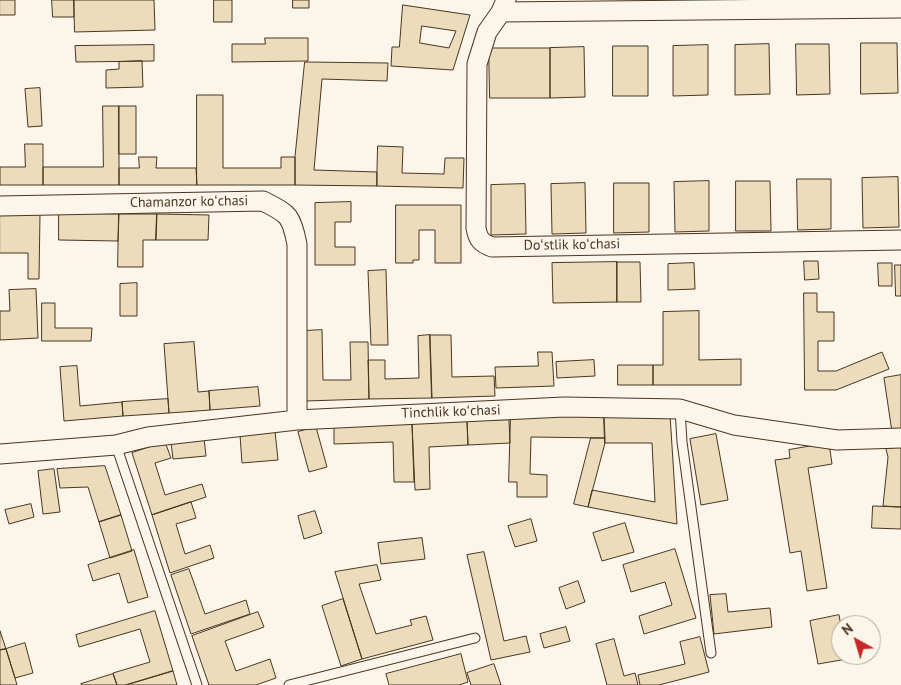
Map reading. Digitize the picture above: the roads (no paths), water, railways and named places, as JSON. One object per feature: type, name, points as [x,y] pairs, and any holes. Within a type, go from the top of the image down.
[{"type":"street","name":"Doʻstlik koʻchasi","points":[[901,8],[504,6],[488,32],[477,64],[476,228],[478,238],[483,244],[492,246],[901,240]]},
{"type":"street","name":"Chamanzor koʻchasi","points":[[0,206],[262,201],[286,213],[294,225],[297,244],[297,420]]},
{"type":"street","name":"Tinchlik koʻchasi","points":[[0,454],[116,445],[148,437],[297,420],[564,408],[680,409],[734,425],[837,440],[901,438]]},
{"type":"lane","points":[[680,409],[682,442],[711,653]]},
{"type":"lane","points":[[116,445],[197,685]]},
{"type":"lane","points":[[289,685],[475,638]]}]
